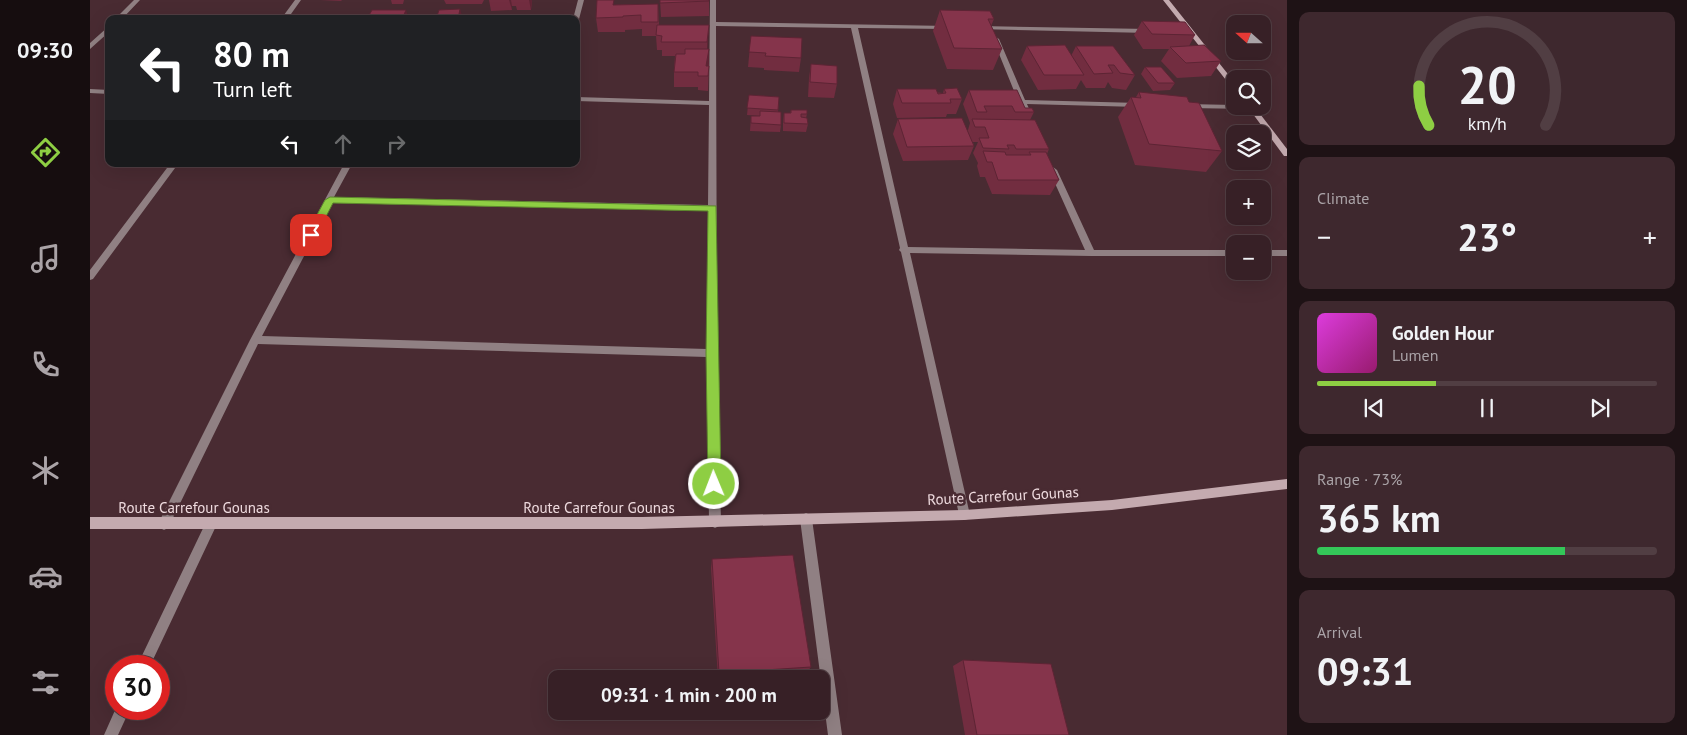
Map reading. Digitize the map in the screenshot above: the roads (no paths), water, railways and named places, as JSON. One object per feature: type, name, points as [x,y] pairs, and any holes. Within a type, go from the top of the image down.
[{"type":"main road","points":[[1166,0],[1226,77]]},
{"type":"main road","points":[[1257,115],[1287,154]]},
{"type":"main road","name":"Route Carrefour Gounas","points":[[90,523],[715,522],[964,515],[1112,505],[1287,484]]},
{"type":"street","points":[[122,15],[137,0]]},
{"type":"street","points":[[287,15],[298,0]]},
{"type":"street","points":[[577,15],[581,0]]},
{"type":"street","points":[[713,0],[712,353],[715,522]]},
{"type":"street","points":[[713,24],[952,27]]},
{"type":"street","points":[[854,26],[964,515]]},
{"type":"street","points":[[971,28],[1160,31]]},
{"type":"street","points":[[991,28],[1030,120]]},
{"type":"street","points":[[1180,31],[1190,31]]},
{"type":"street","points":[[90,47],[105,32]]},
{"type":"street","points":[[90,91],[105,92]]},
{"type":"street","points":[[580,99],[713,103]]},
{"type":"street","points":[[1022,102],[1151,105]]},
{"type":"street","points":[[1180,105],[1226,106]]},
{"type":"street","points":[[1050,164],[1091,253]]},
{"type":"street","points":[[90,277],[172,167]]},
{"type":"street","points":[[164,524],[255,340],[346,167]]},
{"type":"street","points":[[330,200],[712,208]]},
{"type":"street","points":[[903,250],[1226,253]]},
{"type":"street","points":[[1271,253],[1287,253]]},
{"type":"street","points":[[255,340],[712,353]]},
{"type":"street","points":[[806,519],[835,735]]},
{"type":"street","points":[[148,655],[211,524]]},
{"type":"street","points":[[111,735],[118,720]]}]
